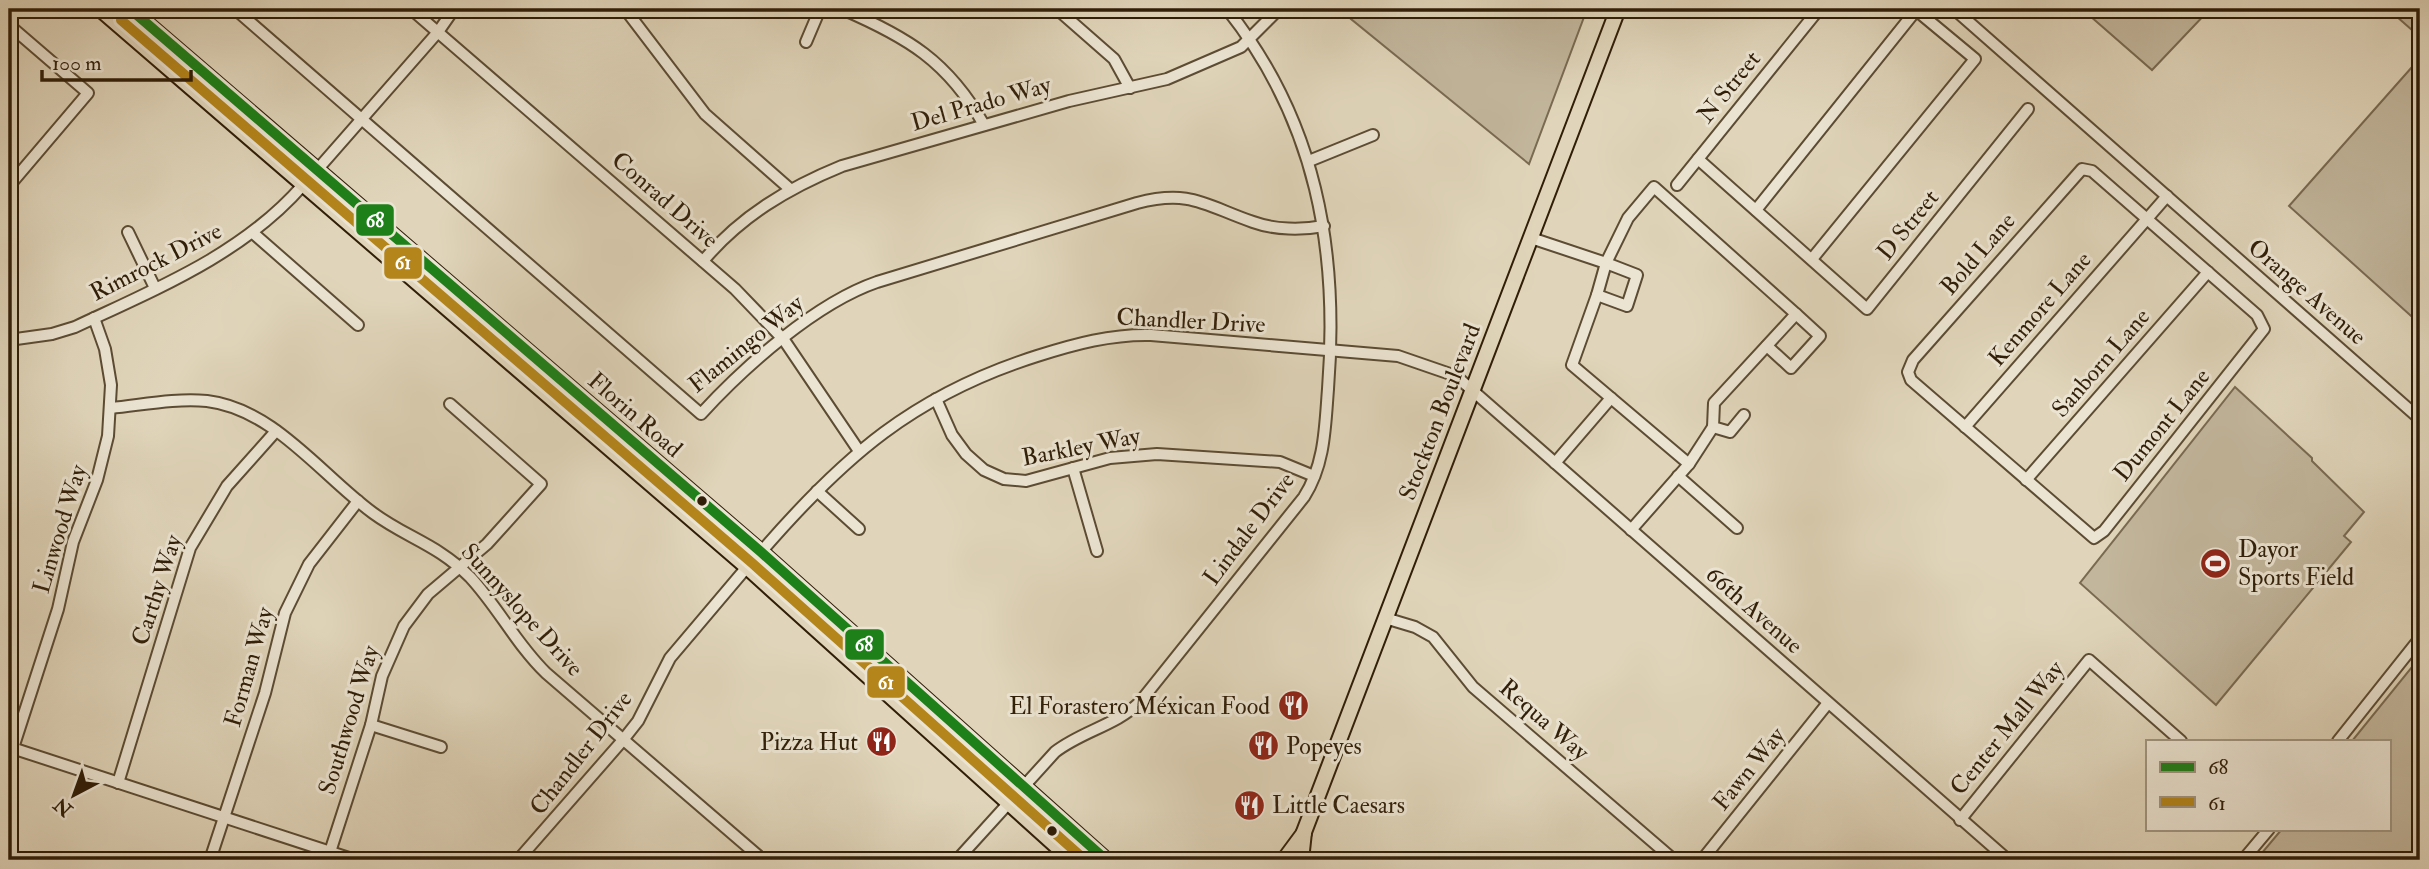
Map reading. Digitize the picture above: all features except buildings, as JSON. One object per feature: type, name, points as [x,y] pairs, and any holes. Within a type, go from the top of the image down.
[{"type":"main road","name":"Florin Road","points":[[100,9],[727,550],[1072,860]]},
{"type":"main road","name":"Florin Road","points":[[130,9],[761,552],[1106,860]]},
{"type":"main road","name":"Stockton Boulevard","points":[[1301,860],[1304,832],[1618,9]]},
{"type":"main road","points":[[282,167],[317,170]]},
{"type":"main road","points":[[303,185],[339,189]]},
{"type":"main road","points":[[727,550],[761,552]]},
{"type":"main road","points":[[747,568],[780,571]]},
{"type":"main road","name":"Stockton Boulevard","points":[[1284,860],[1304,832]]},
{"type":"street","name":"Flamingo Way","points":[[235,9],[701,414],[746,368],[825,309],[866,286],[1148,200],[1170,197],[1202,201],[1254,222],[1277,227],[1324,226]]},
{"type":"street","name":"Conrad Drive","points":[[411,9],[736,289],[784,340],[859,451]]},
{"type":"street","points":[[317,170],[438,32],[454,9]]},
{"type":"street","points":[[625,9],[705,114],[790,189]]},
{"type":"street","points":[[806,42],[820,9]]},
{"type":"street","points":[[842,9],[892,31],[929,55],[959,86],[984,125]]},
{"type":"street","points":[[1057,9],[1114,59],[1130,88]]},
{"type":"street","name":"Lindale Drive","points":[[957,860],[1023,785],[1063,745],[1113,723],[1140,702],[1304,497],[1314,477],[1322,450],[1331,351],[1331,285],[1324,226],[1309,161],[1282,97],[1250,39],[1227,9]]},
{"type":"street","name":"Del Prado Way","points":[[704,261],[720,241],[746,218],[790,189],[842,166],[1069,101],[1130,88],[1192,70],[1250,39],[1279,9]]},
{"type":"street","name":"N Street","points":[[1677,184],[1819,9]]},
{"type":"street","points":[[1756,210],[1917,9],[1975,59],[1812,259]]},
{"type":"street","name":"Orange Avenue","points":[[1954,9],[2420,419]]},
{"type":"street","points":[[9,24],[88,93],[9,186]]},
{"type":"street","name":"D Street","points":[[1812,259],[1867,309],[2028,109]]},
{"type":"street","points":[[1309,161],[1373,135]]},
{"type":"street","name":"N Street","points":[[1698,159],[1812,259]]},
{"type":"street","name":"Bold Lane","points":[[1965,427],[1908,375],[1909,366],[1931,340],[2082,169],[2092,171],[2147,219]]},
{"type":"street","name":"Rimrock Drive","points":[[9,340],[52,334],[94,318],[211,260],[253,233],[303,185]]},
{"type":"street","points":[[1689,464],[1572,365],[1606,263],[1628,218],[1654,187],[1820,335],[1791,368],[1767,346]]},
{"type":"street","points":[[2147,219],[2167,196]]},
{"type":"street","name":"Dumont Lane","points":[[1965,427],[2090,537],[2099,537],[2263,333],[2261,320],[2147,219]]},
{"type":"street","name":"Kenmore Lane","points":[[1965,427],[2147,219]]},
{"type":"street","points":[[128,232],[155,288]]},
{"type":"street","points":[[253,233],[358,325]]},
{"type":"street","points":[[1531,237],[1637,275],[1627,306],[1597,295]]},
{"type":"street","name":"Sanborn Lane","points":[[2026,481],[2208,272]]},
{"type":"street","points":[[1631,530],[1689,464],[1713,427],[1714,403],[1796,314]]},
{"type":"street","name":"Linwood Way","points":[[11,747],[58,609],[73,542],[97,480],[111,408],[108,361],[94,318]]},
{"type":"street","name":"Chandler Drive","points":[[761,552],[817,491],[859,451],[908,413],[960,383],[1079,343],[1115,336],[1151,335],[1408,359],[1456,376],[1472,390]]},
{"type":"street","name":"66th Avenue","points":[[1472,390],[2008,860]]},
{"type":"street","points":[[1555,463],[1611,398]]},
{"type":"street","name":"Barkley Way","points":[[936,399],[959,445],[975,463],[993,476],[1026,481],[1110,458],[1157,454],[1280,462],[1314,477]]},
{"type":"street","name":"Sunnyslope Drive","points":[[111,408],[205,401],[237,408],[276,431],[358,501],[384,520],[424,540],[460,567],[536,663],[763,860]]},
{"type":"street","name":"Southwood Way","points":[[330,852],[371,725],[383,676],[404,626],[428,594],[487,544],[541,484],[450,404]]},
{"type":"street","points":[[1713,427],[1730,432],[1744,415]]},
{"type":"street","name":"Carthy Way","points":[[118,783],[190,548],[227,486],[276,431]]},
{"type":"street","points":[[1073,468],[1097,551]]},
{"type":"street","points":[[1678,476],[1737,528]]},
{"type":"street","points":[[817,491],[859,529]]},
{"type":"street","name":"Forman Way","points":[[210,860],[265,693],[285,613],[309,564],[358,501]]},
{"type":"street","name":"Chandler Drive","points":[[518,860],[638,721],[670,658],[747,568]]},
{"type":"street","name":"Requa Way","points":[[1385,618],[1415,627],[1433,637],[1473,687],[1674,860]]},
{"type":"street","points":[[2339,740],[2420,638]]},
{"type":"street","name":"Center Mall Way","points":[[1960,820],[2089,660],[2180,740]]},
{"type":"street","name":"Fawn Way","points":[[1702,860],[1828,703]]},
{"type":"street","points":[[371,725],[441,747]]},
{"type":"street","points":[[11,747],[355,860]]},
{"type":"street","points":[[2244,860],[2268,830]]},
{"type":"shaded area","points":[[1359,9],[1587,9],[1529,164],[1351,19]]},
{"type":"shaded area","points":[[2082,9],[2210,9],[2152,70]]},
{"type":"shaded area","points":[[2388,9],[2420,9],[2420,37]]},
{"type":"shaded area","points":[[2420,58],[2420,324],[2289,206]]},
{"type":"shaded area","name":"Dayor Sports Field","points":[[2235,387],[2312,458],[2364,512],[2344,536],[2351,542],[2216,705],[2080,583]]},
{"type":"shaded area","points":[[2420,657],[2420,860],[2256,860],[2281,830],[2390,830],[2390,740],[2353,740]]},
{"type":"waterway","points":[[2415,9],[2420,13]]},
{"type":"transit line","name":"68","points":[[130,9],[761,552],[1106,860]]},
{"type":"transit line","name":"61","points":[[121,20],[752,563],[1085,860]]},
{"type":"place","name":"Dayor Sports Field","points":[[2215,563]]},
{"type":"place","name":"El Forastero Méxican Food","points":[[1293,706]]},
{"type":"place","name":"Pizza Hut","points":[[881,742]]},
{"type":"place","name":"Popeyes","points":[[1263,746]]},
{"type":"place","name":"Little Caesars","points":[[1249,805]]}]
